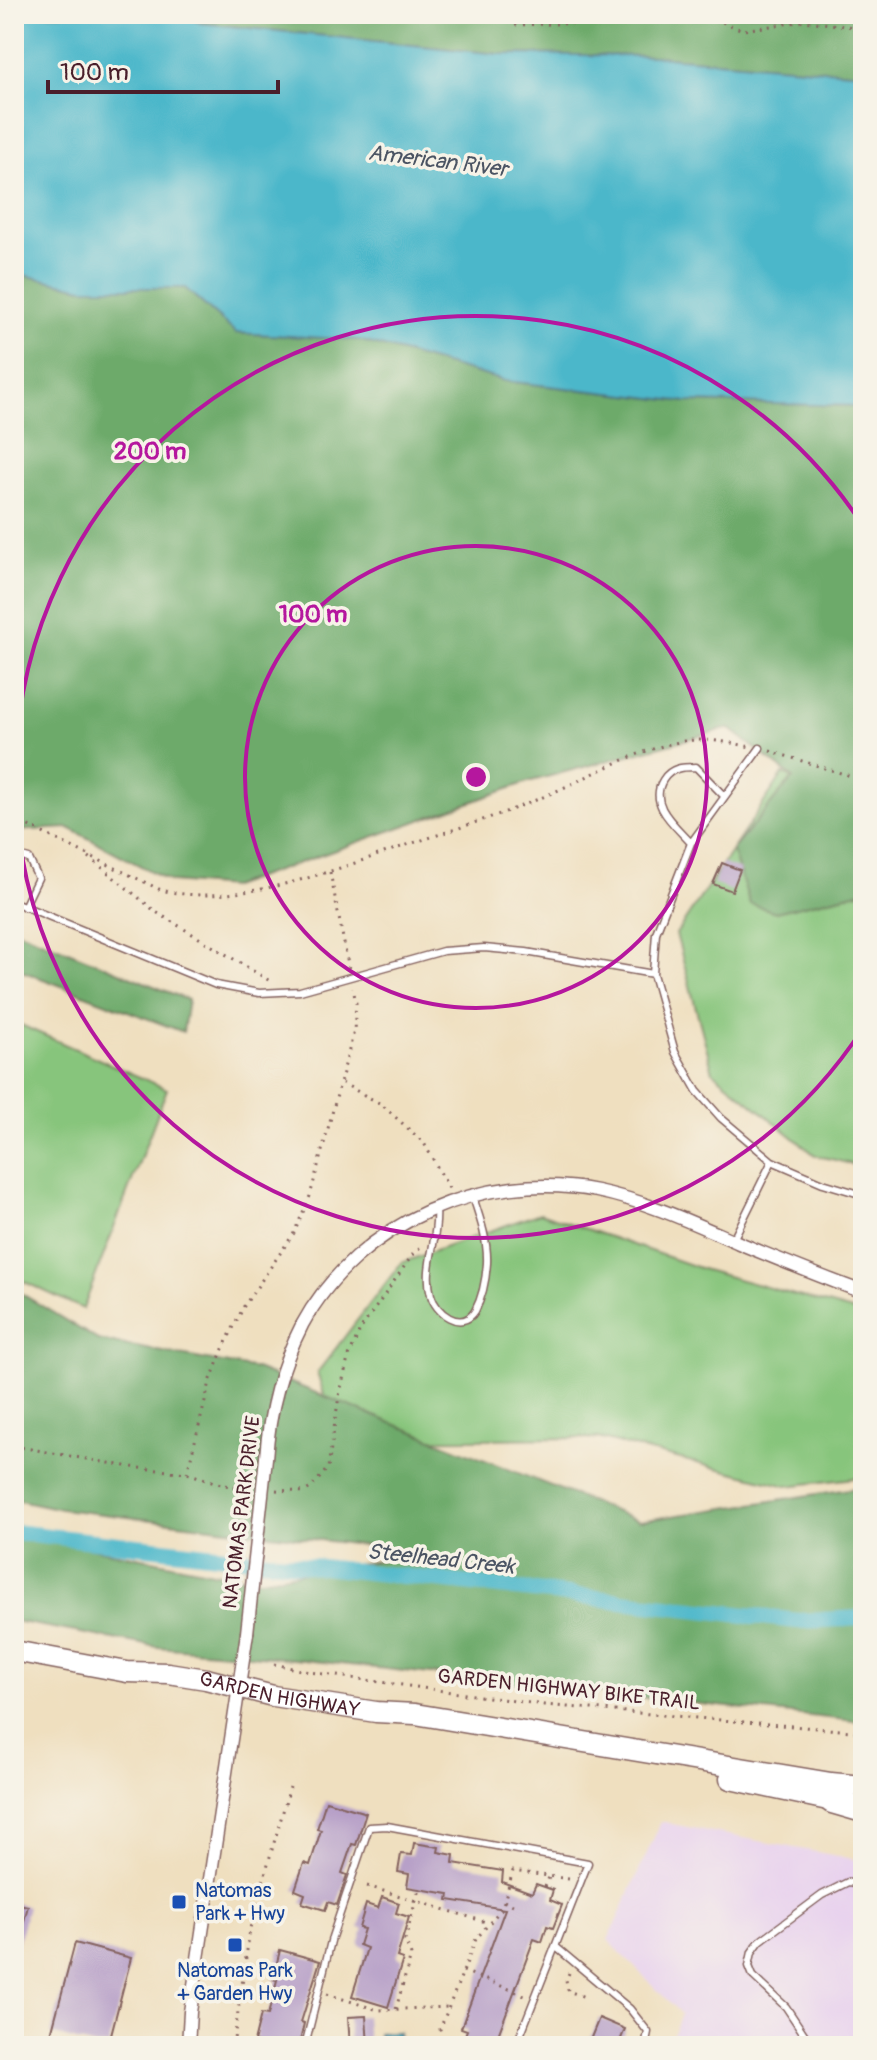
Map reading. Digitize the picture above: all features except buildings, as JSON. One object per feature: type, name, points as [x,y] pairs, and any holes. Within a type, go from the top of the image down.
[{"type":"highway","points":[[832,1801],[863,1809]]},
{"type":"main road","name":"GARDEN HIGHWAY","points":[[14,1651],[127,1672],[168,1673],[206,1679],[273,1696],[376,1712],[415,1714],[863,1786]]},
{"type":"main road","name":"GARDEN HIGHWAY","points":[[546,1737],[832,1801]]},
{"type":"street","name":"NATOMAS PARK DRIVE","points":[[188,2046],[190,2012],[247,1633],[268,1428],[288,1356],[303,1324],[323,1293],[387,1233],[472,1194],[514,1187],[598,1191],[683,1219],[863,1292]]},
{"type":"lane","points":[[760,748],[691,843],[656,933],[653,974],[675,1052],[697,1091],[721,1118],[772,1161],[823,1183],[863,1195]]},
{"type":"lane","points":[[691,843],[658,802],[659,787],[668,772],[681,767],[696,767],[724,796]]},
{"type":"lane","points":[[14,855],[29,859],[38,878],[24,907]]},
{"type":"lane","points":[[14,902],[216,985],[259,993],[300,991],[443,951],[484,948],[526,952],[653,974]]},
{"type":"lane","points":[[733,1240],[772,1161]]},
{"type":"lane","points":[[436,1208],[429,1291],[435,1308],[449,1319],[462,1320],[474,1314],[487,1261],[482,1223],[472,1194]]},
{"type":"lane","points":[[305,2046],[332,1937],[369,1827],[387,1826],[588,1863],[516,2046]]},
{"type":"lane","points":[[812,2046],[786,2007],[753,1976],[749,1966],[752,1952],[760,1941],[822,1895],[848,1882],[863,1884]]},
{"type":"lane","points":[[556,1947],[630,2009],[648,2032],[645,2046]]},
{"type":"path","points":[[515,25],[664,21],[674,18],[722,22],[743,30],[805,21],[863,28]]},
{"type":"path","points":[[14,819],[134,879],[186,896],[228,894],[330,872],[509,811],[639,755],[684,741],[725,741],[760,748],[863,780]]},
{"type":"path","points":[[83,852],[156,912],[270,981]]},
{"type":"path","points":[[187,1473],[210,1382],[222,1351],[244,1306],[299,1220],[310,1196],[342,1083],[354,1031],[356,1003],[330,872]]},
{"type":"path","points":[[342,1083],[381,1104],[424,1143],[456,1200]]},
{"type":"path","name":"GARDEN HIGHWAY BIKE TRAIL","points":[[274,1664],[309,1672],[544,1705],[863,1732]]},
{"type":"path","points":[[233,2046],[251,1923],[290,1787]]},
{"type":"path","points":[[444,2046],[440,2029],[476,1939],[504,1901],[513,1871],[580,1883]]},
{"type":"path","points":[[545,1887],[549,1877]]},
{"type":"path","points":[[367,1886],[489,1923]]},
{"type":"path","points":[[501,1888],[508,1889]]},
{"type":"path","points":[[396,2009],[411,1955],[405,1940],[419,1889]]},
{"type":"path","points":[[504,1901],[513,1905]]},
{"type":"path","points":[[574,1962],[566,1980],[568,1991],[585,1997]]},
{"type":"path","points":[[463,1971],[535,1999]]},
{"type":"path","points":[[318,1991],[378,2010],[449,2007]]},
{"type":"shaded area","points":[[661,1822],[863,1861],[863,2046],[668,2046],[681,2014],[608,1940]]},
{"type":"green space","points":[[177,14],[863,14],[863,73],[654,56],[499,54],[201,23]]},
{"type":"green space","points":[[14,273],[83,288],[185,288],[236,333],[359,340],[505,381],[687,402],[863,406],[863,891],[776,912],[750,904],[732,850],[793,778],[729,728],[528,782],[231,887],[171,882],[69,828],[14,831]]},
{"type":"green space","points":[[783,774],[863,806],[863,1167],[815,1155],[713,1072],[676,934]]},
{"type":"green space","points":[[14,929],[188,1000],[183,1032],[14,968]]},
{"type":"green space","points":[[14,1022],[167,1089],[83,1309],[14,1277]]},
{"type":"green space","points":[[540,1213],[705,1270],[863,1314],[863,1477],[787,1486],[598,1438],[339,1440],[317,1373],[401,1263]]},
{"type":"green space","points":[[14,1289],[98,1340],[256,1369],[639,1521],[863,1487],[863,1722],[305,1660],[158,1647],[14,1621],[14,1533],[254,1580],[428,1553],[61,1509],[14,1499]]},
{"type":"water","name":"American River","points":[[14,14],[177,14],[201,23],[499,54],[654,56],[863,73],[863,406],[687,402],[505,381],[359,340],[236,333],[185,288],[83,288],[14,273]]},
{"type":"water","points":[[398,2032],[399,2046],[379,2046],[378,2033]]},
{"type":"waterway","name":"Steelhead Creek","points":[[14,1532],[798,1621],[863,1618]]},
{"type":"place","name":"Natomas Park + Hwy","points":[[179,1902]]},
{"type":"place","name":"Natomas Park + Garden Hwy","points":[[235,1945]]}]
